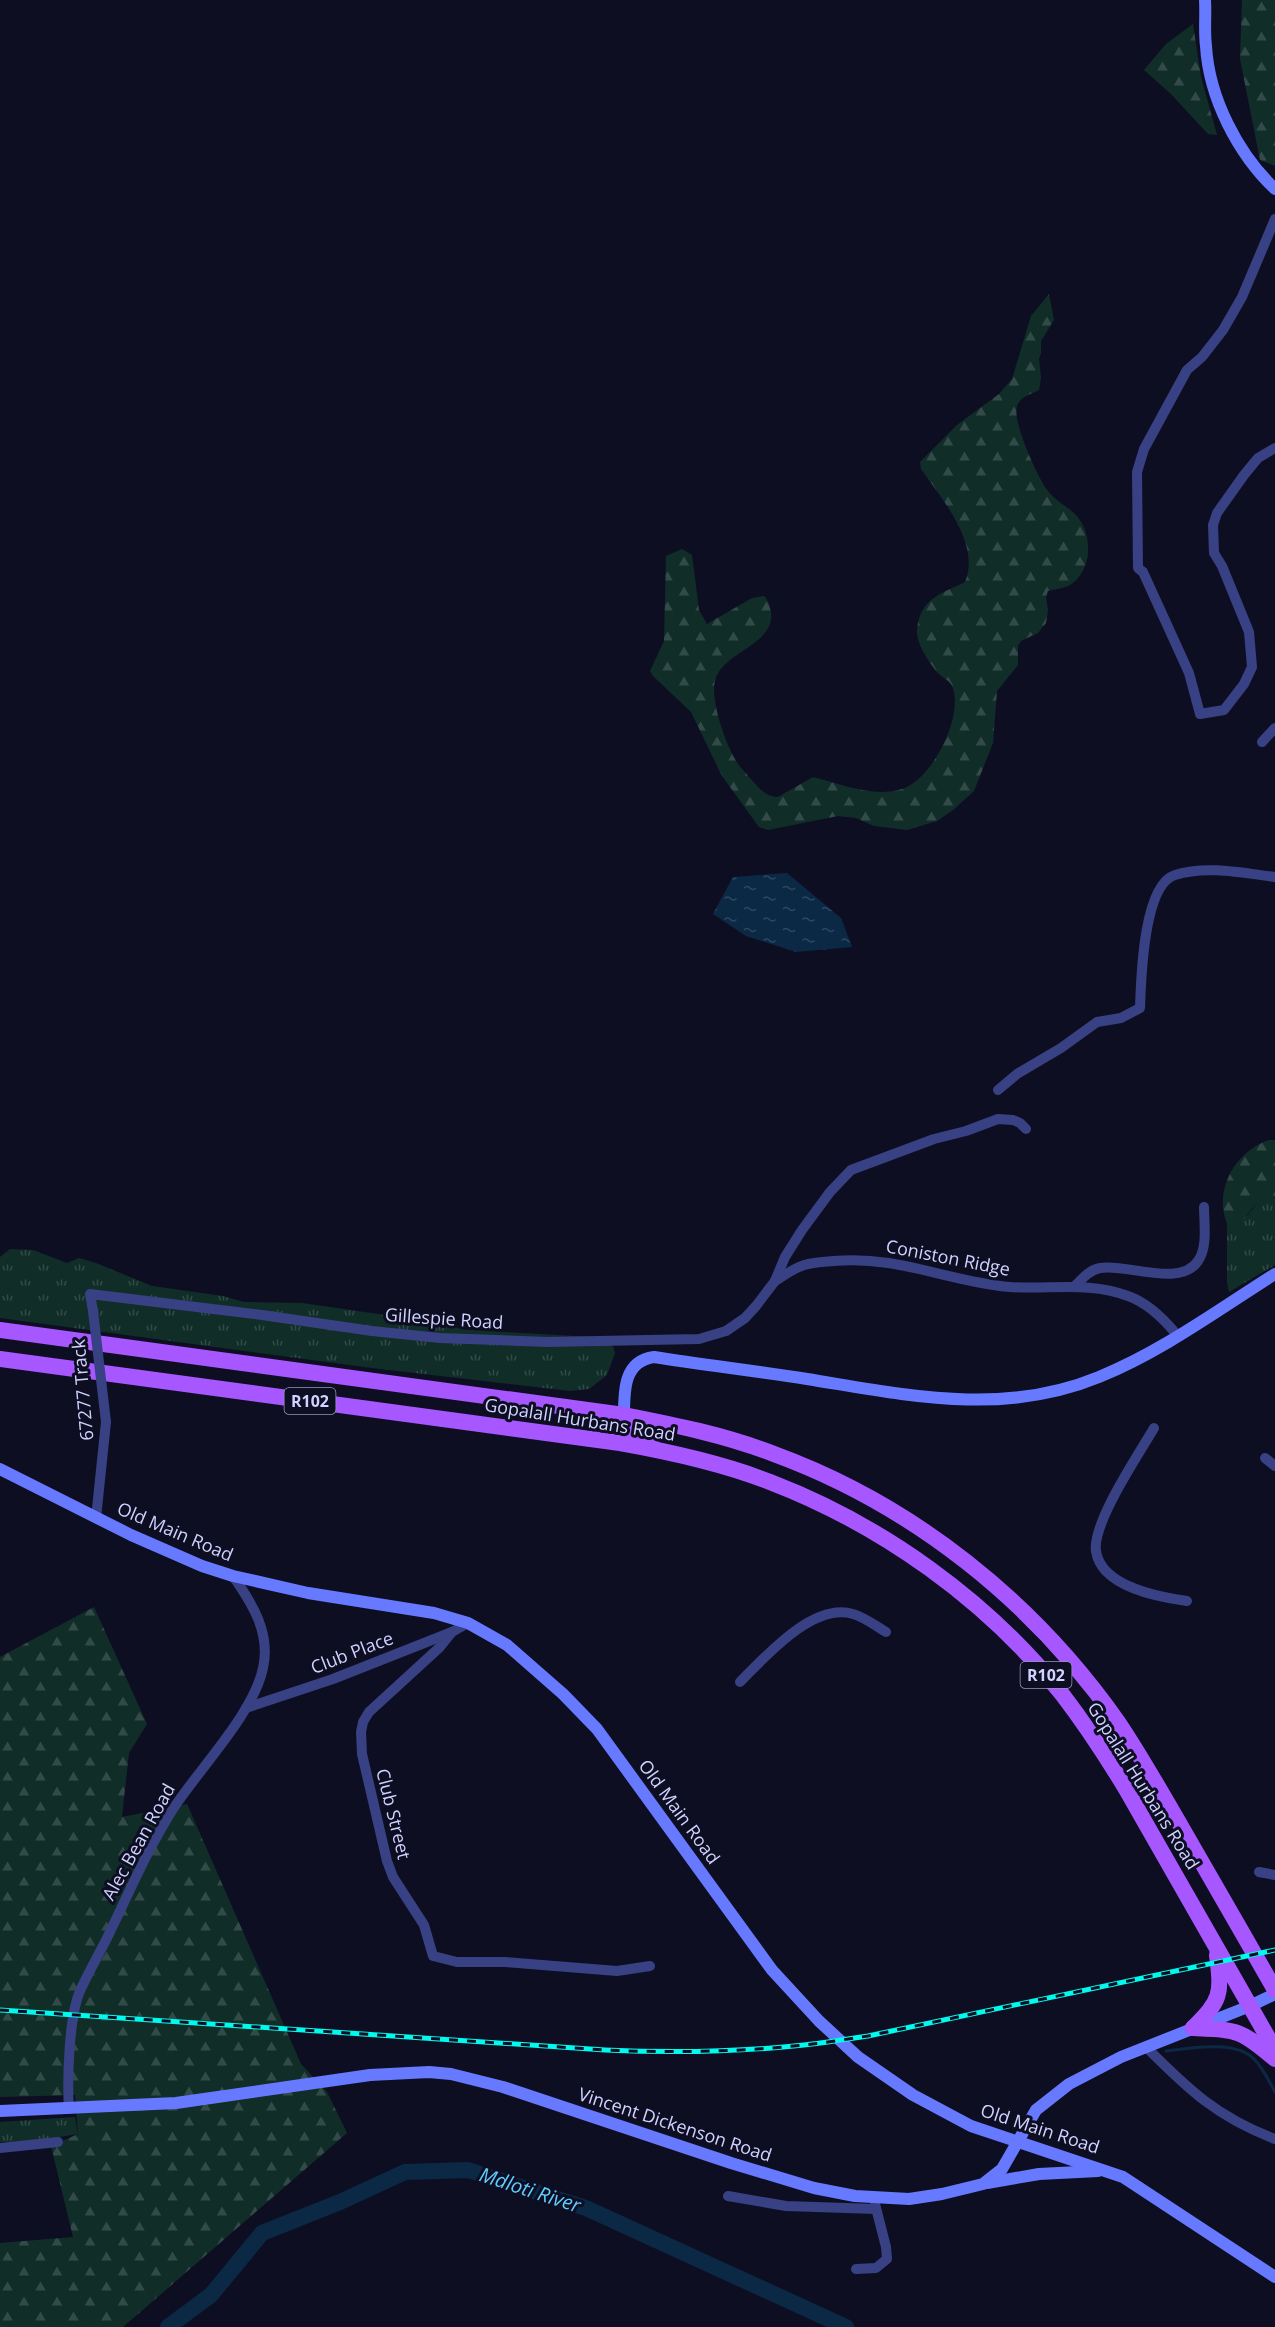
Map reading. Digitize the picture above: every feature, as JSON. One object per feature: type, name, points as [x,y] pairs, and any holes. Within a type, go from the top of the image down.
[{"type":"main road","name":"Gopalall Hurbans Road","points":[[0,1330],[624,1415],[715,1434],[774,1454],[834,1479],[878,1502],[962,1558],[1013,1601],[1056,1644],[1118,1723],[1171,1808],[1275,1992]]},
{"type":"main road","name":"Gopalall Hurbans Road","points":[[0,1359],[656,1449],[748,1474],[808,1497],[851,1518],[891,1543],[965,1596],[1038,1666],[1086,1727],[1126,1789],[1275,2050]]},
{"type":"main road","points":[[602,1441],[619,1429],[624,1415]]},
{"type":"main road","points":[[624,1415],[630,1429],[656,1449]]},
{"type":"main road","points":[[1193,2028],[1211,2010],[1218,1998],[1221,1983],[1216,1947]]},
{"type":"main road","points":[[1193,2028],[1238,2032],[1249,2037],[1275,2059]]},
{"type":"street","points":[[1205,0],[1206,46],[1215,90],[1247,156],[1275,189]]},
{"type":"street","points":[[1275,219],[1242,297],[1223,330],[1202,357],[1186,370],[1144,449],[1137,472],[1138,568],[1143,572],[1189,673],[1200,714],[1224,710],[1244,684],[1252,667],[1249,632],[1222,566],[1214,553],[1213,525],[1217,513],[1244,475],[1258,458],[1275,448]]},
{"type":"street","points":[[1262,742],[1275,728]]},
{"type":"street","points":[[998,1090],[1017,1074],[1061,1048],[1097,1022],[1121,1018],[1140,1008],[1143,938],[1157,894],[1169,878],[1174,875],[1205,871],[1275,877]]},
{"type":"street","points":[[775,1281],[785,1257],[802,1230],[830,1192],[846,1174],[856,1167],[998,1119],[1013,1120],[1026,1129]]},
{"type":"street","points":[[1074,1287],[1088,1274],[1101,1268],[1170,1274],[1193,1266],[1199,1261],[1203,1248],[1204,1206]]},
{"type":"street","points":[[785,1257],[789,1263],[799,1267]]},
{"type":"street","name":"Coniston Ridge","points":[[775,1281],[799,1267],[838,1261],[887,1262],[1000,1286],[1074,1287],[1118,1293],[1141,1302],[1154,1311],[1177,1335]]},
{"type":"street","points":[[624,1415],[629,1373],[633,1366],[654,1356],[937,1399],[995,1400],[1045,1393],[1096,1378],[1137,1360],[1275,1274]]},
{"type":"street","name":"Gillespie Road","points":[[90,1294],[429,1336],[548,1342],[612,1342],[646,1339],[684,1341],[726,1332],[745,1318],[775,1281]]},
{"type":"street","name":"67277 Track","points":[[90,1294],[106,1422],[96,1518]]},
{"type":"street","points":[[1154,1428],[1110,1504],[1099,1530],[1095,1550],[1100,1563],[1119,1581],[1138,1590],[1187,1601]]},
{"type":"street","points":[[1265,1458],[1275,1466]]},
{"type":"street","name":"Old Main Road","points":[[0,1469],[168,1552],[233,1576],[308,1593],[408,1607],[468,1623],[507,1645],[579,1709],[659,1813],[771,1970],[819,2021],[858,2057],[913,2095],[971,2126],[1018,2143],[1108,2170],[1136,2185],[1275,2277]]},
{"type":"street","name":"Alec Bean Road","points":[[69,2109],[68,2083],[75,2004],[80,1991],[129,1888],[173,1809],[246,1708],[263,1669],[265,1639],[261,1625],[251,1603],[233,1576]]},
{"type":"street","points":[[740,1682],[792,1632],[813,1619],[839,1612],[853,1614],[886,1632]]},
{"type":"street","name":"Club Place","points":[[246,1708],[333,1679],[452,1632],[468,1623]]},
{"type":"street","name":"Club Street","points":[[452,1632],[440,1647],[369,1712],[363,1722],[361,1732],[365,1774],[387,1861],[393,1877],[424,1925],[433,1956],[457,1962],[505,1962],[617,1971],[650,1966]]},
{"type":"street","points":[[1259,1872],[1275,1875]]},
{"type":"street","name":"Vincent Dickenson Road","points":[[0,2111],[176,2103],[402,2072],[451,2074],[503,2086],[791,2182],[875,2203],[942,2194],[983,2184],[1002,2169],[1036,2110],[1051,2097],[1092,2071],[1250,2006],[1275,1992]]},
{"type":"street","points":[[1146,2047],[1204,2102],[1237,2124],[1275,2139]]},
{"type":"street","points":[[0,2148],[58,2142]]},
{"type":"street","points":[[983,2184],[1039,2174],[1108,2170]]},
{"type":"street","points":[[728,2196],[786,2206],[875,2203],[887,2259],[876,2268],[856,2270]]},
{"type":"green space","points":[[1242,0],[1275,0],[1275,166],[1260,160],[1240,59]]},
{"type":"green space","points":[[1193,24],[1201,77],[1217,135],[1208,134],[1171,94],[1144,70],[1166,44]]},
{"type":"green space","points":[[1049,294],[1054,320],[1041,341],[1039,390],[1021,400],[1016,413],[1026,447],[1045,487],[1081,522],[1087,540],[1087,559],[1085,567],[1074,582],[1048,591],[1046,623],[1038,633],[1021,641],[1018,646],[1018,665],[997,691],[993,743],[974,791],[937,821],[907,830],[874,826],[856,818],[838,816],[768,830],[759,827],[722,776],[691,712],[650,671],[664,641],[666,556],[682,549],[692,555],[699,610],[707,624],[752,598],[764,596],[768,601],[771,612],[770,623],[766,631],[723,666],[714,683],[722,730],[738,764],[755,784],[769,795],[778,797],[813,777],[857,789],[880,792],[902,789],[913,783],[924,773],[943,745],[950,729],[955,698],[951,684],[935,670],[921,647],[917,636],[919,619],[922,611],[933,598],[965,582],[969,567],[964,537],[957,522],[921,469],[920,462],[957,425],[999,394],[1012,379],[1031,316]]},
{"type":"green space","points":[[1269,1140],[1275,1140],[1275,1199],[1261,1200],[1242,1222],[1229,1228],[1224,1215],[1223,1201],[1230,1175],[1246,1153]]},
{"type":"green space","points":[[1269,1197],[1275,1199],[1275,1265],[1229,1292],[1227,1224],[1229,1228],[1248,1215],[1259,1200]]},
{"type":"green space","points":[[10,1249],[33,1250],[67,1263],[79,1258],[152,1286],[223,1296],[244,1302],[302,1303],[426,1321],[468,1330],[610,1338],[615,1353],[607,1375],[589,1389],[570,1391],[372,1368],[0,1318],[0,1257]]},
{"type":"green space","points":[[94,1607],[147,1724],[129,1753],[122,1817],[187,1804],[301,2064],[327,2092],[347,2133],[123,2327],[0,2327],[0,2243],[73,2237],[51,2146],[78,2134],[75,2095],[0,2097],[0,1657]]},
{"type":"green space","points":[[75,2117],[78,2134],[29,2142],[0,2142],[0,2122]]},
{"type":"water","points":[[787,873],[841,918],[852,947],[796,952],[746,936],[713,914],[733,877]]},
{"type":"waterway","points":[[1166,2051],[1212,2047],[1236,2049],[1254,2059],[1275,2092]]},
{"type":"waterway","name":"Mdloti River","points":[[168,2327],[211,2295],[262,2233],[340,2202],[405,2172],[468,2170],[586,2208],[846,2327]]},
{"type":"railway","points":[[0,2010],[605,2050],[680,2052],[729,2050],[804,2045],[868,2036],[1275,1950]]}]
